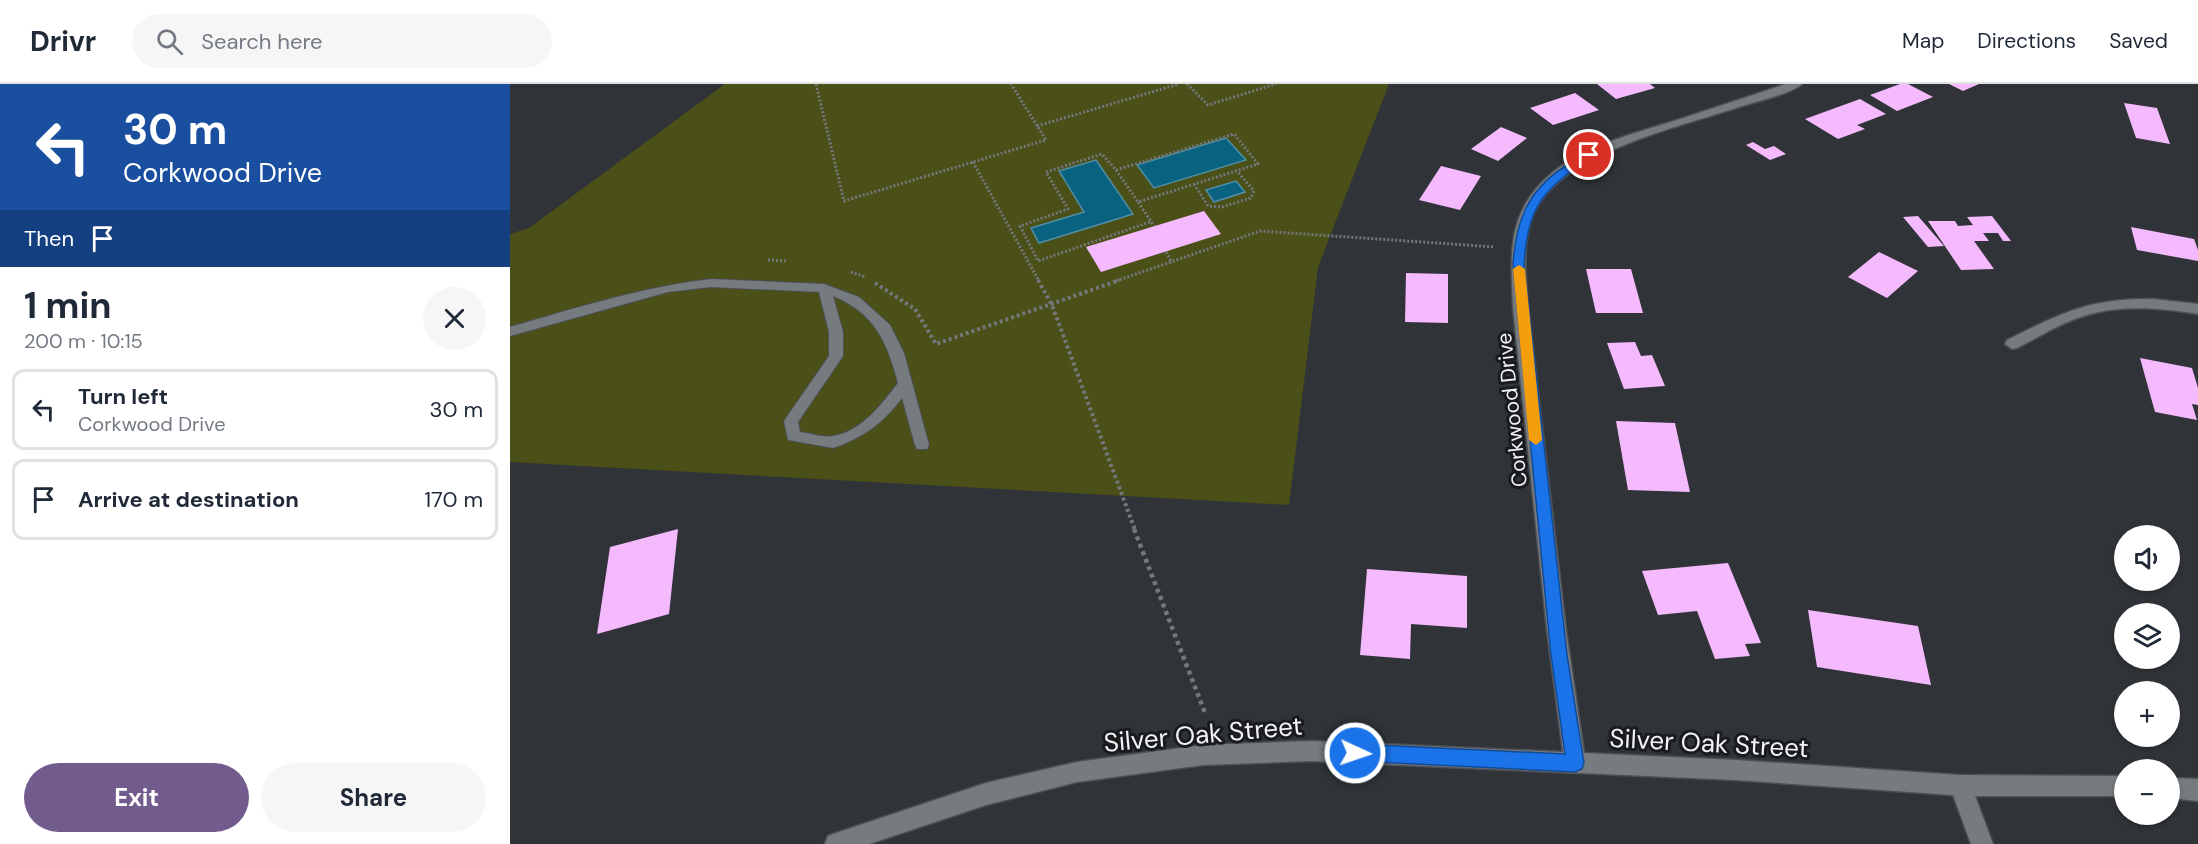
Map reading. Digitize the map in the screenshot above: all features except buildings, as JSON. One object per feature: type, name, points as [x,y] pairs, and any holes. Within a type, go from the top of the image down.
[{"type":"street","name":"Corkwood Drive","points":[[1575,763],[1557,644],[1525,335],[1519,264],[1520,236],[1527,214],[1539,194],[1556,176],[1577,161],[1601,149],[1797,84]]},
{"type":"street","points":[[2012,344],[2077,313],[2104,306],[2146,303],[2198,309]]},
{"type":"street","name":"Silver Oak Street","points":[[836,844],[986,794],[1077,772],[1203,755],[1311,751],[1736,770],[1960,785],[2114,786]]},
{"type":"street","points":[[1960,785],[1982,844]]},
{"type":"street","points":[[2180,789],[2198,790]]},
{"type":"lane","points":[[510,332],[668,288],[711,283],[824,288],[854,300],[885,328],[897,353],[922,445]]},
{"type":"lane","points":[[824,288],[836,332],[836,357],[791,421],[793,436],[832,442],[860,431],[883,413],[906,383]]},
{"type":"path","points":[[816,84],[844,201],[1046,140],[1011,84]]},
{"type":"path","points":[[1037,126],[1177,84]]},
{"type":"path","points":[[1187,84],[1208,105],[1276,84]]},
{"type":"path","points":[[1116,170],[1234,134],[1258,164],[1138,202]]},
{"type":"path","points":[[1150,222],[1038,261],[1020,226],[1068,209],[1046,172],[1102,154],[1116,170],[1154,226]]},
{"type":"path","points":[[973,162],[1052,305],[1092,418],[1205,713]]},
{"type":"path","points":[[1194,184],[1208,206],[1222,207],[1251,198],[1254,191],[1237,171]]},
{"type":"path","points":[[1052,305],[1260,231],[1520,248]]},
{"type":"path","points":[[1166,252],[1172,262]]},
{"type":"green space","points":[[725,84],[1389,84],[1318,267],[1289,505],[510,462],[510,234],[529,228]]},
{"type":"water","points":[[1226,138],[1246,160],[1154,188],[1137,165]]},
{"type":"water","points":[[1096,160],[1133,214],[1039,243],[1031,228],[1084,212],[1059,171]]},
{"type":"water","points":[[1236,181],[1245,192],[1214,202],[1206,190]]},
{"type":"slow traffic","points":[[1519,269],[1536,440]]},
{"type":"route","points":[[1355,753],[1575,763],[1559,655],[1519,264],[1520,236],[1527,214],[1539,194],[1556,176],[1589,155]]}]
